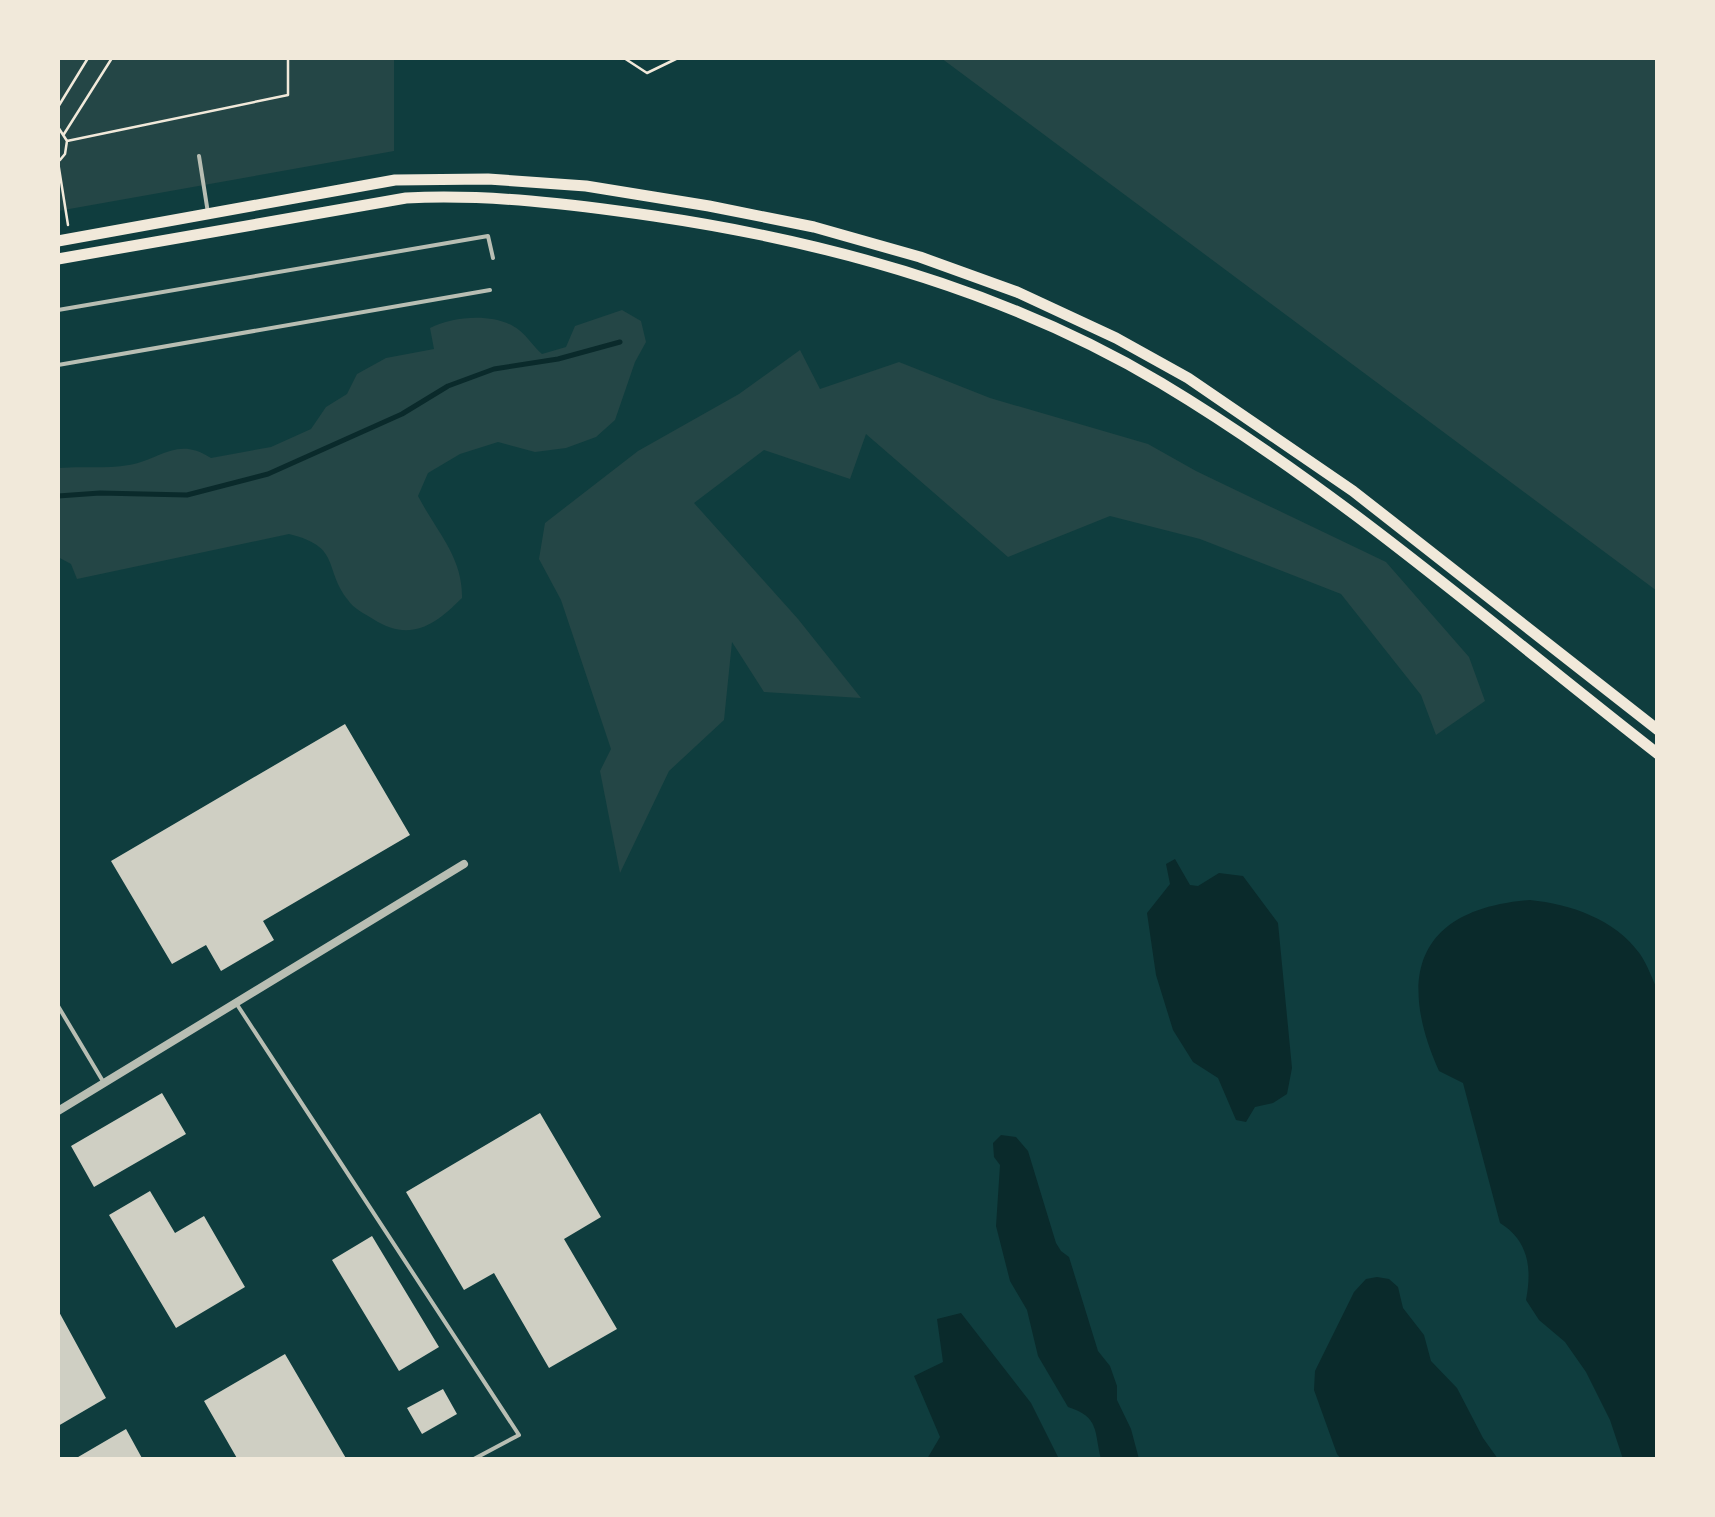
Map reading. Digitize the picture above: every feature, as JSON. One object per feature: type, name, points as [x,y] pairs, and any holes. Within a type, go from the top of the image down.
[{"type":"main road","points":[[64,240],[395,180],[488,179],[586,186],[814,227],[920,257],[1017,292],[1116,338],[1188,378],[1354,491],[1658,730]]},
{"type":"main road","points":[[58,260],[406,198],[456,196],[542,200],[689,221],[887,265],[991,302],[1085,342],[1176,393],[1352,512],[1658,754]]},
{"type":"street","points":[[58,1111],[464,864]]},
{"type":"lane","points":[[199,156],[208,213]]},
{"type":"lane","points":[[58,310],[488,236],[493,258]]},
{"type":"lane","points":[[58,365],[490,290]]},
{"type":"lane","points":[[236,1003],[518,1436],[472,1460]]},
{"type":"lane","points":[[58,1006],[104,1082]]},
{"type":"path","points":[[58,106],[88,58]]},
{"type":"path","points":[[64,134],[112,58]]},
{"type":"path","points":[[67,141],[288,95],[288,58]]},
{"type":"path","points":[[624,58],[647,73],[678,58]]},
{"type":"path","points":[[58,128],[67,141],[65,154],[58,162],[64,240]]},
{"type":"shaded area","points":[[58,58],[394,58],[394,151],[58,211]]},
{"type":"shaded area","points":[[941,58],[1657,58],[1657,591]]},
{"type":"shaded area","points":[[622,310],[641,321],[646,342],[615,420],[596,437],[566,448],[535,452],[498,442],[460,454],[428,473],[418,496],[453,557],[462,598],[421,628],[399,630],[359,611],[340,589],[324,552],[306,539],[289,534],[77,579],[71,564],[58,557],[58,468],[129,465],[179,449],[211,458],[271,447],[311,429],[326,407],[347,394],[357,374],[386,358],[434,349],[430,328],[440,324],[475,318],[499,320],[519,330],[542,354],[566,347],[575,326]]},
{"type":"shaded area","points":[[800,350],[820,389],[899,362],[990,398],[1148,444],[1386,562],[1469,657],[1485,701],[1436,735],[1421,695],[1341,594],[1200,539],[1110,516],[1008,557],[866,434],[850,479],[764,450],[694,503],[798,619],[861,698],[764,692],[732,642],[724,720],[669,771],[620,873],[600,771],[611,749],[561,600],[539,559],[545,523],[638,451],[739,394]]},
{"type":"shaded area","points":[[1175,859],[1190,885],[1198,886],[1219,873],[1243,876],[1278,923],[1292,1068],[1287,1094],[1273,1103],[1255,1107],[1246,1122],[1236,1120],[1218,1078],[1193,1062],[1173,1030],[1156,975],[1147,913],[1170,884],[1166,864]]},
{"type":"shaded area","points":[[1530,900],[1591,915],[1618,931],[1640,954],[1657,989],[1657,1459],[1623,1459],[1610,1420],[1586,1372],[1565,1342],[1539,1320],[1526,1300],[1526,1257],[1517,1238],[1500,1223],[1463,1083],[1439,1071],[1426,1036],[1419,1005],[1419,977],[1426,953],[1441,933],[1462,917],[1492,906]]},
{"type":"shaded area","points":[[1001,1135],[1016,1137],[1028,1151],[1056,1243],[1069,1257],[1098,1351],[1110,1366],[1117,1400],[1139,1459],[1101,1459],[1091,1421],[1068,1407],[1038,1356],[1027,1310],[1010,1281],[996,1226],[1000,1165],[994,1157],[993,1143]]},
{"type":"shaded area","points":[[1366,1279],[1389,1279],[1398,1287],[1403,1308],[1424,1335],[1431,1361],[1457,1388],[1498,1459],[1342,1460],[1337,1454],[1314,1390],[1315,1371],[1354,1292]]},
{"type":"shaded area","points":[[961,1313],[1031,1403],[1059,1459],[927,1459],[940,1437],[914,1376],[943,1362],[937,1319]]},
{"type":"building","points":[[345,724],[410,835],[263,921],[274,940],[221,971],[206,945],[172,964],[111,861]]},
{"type":"building","points":[[162,1093],[186,1134],[94,1187],[71,1146]]},
{"type":"building","points":[[540,1113],[601,1217],[564,1239],[617,1329],[549,1368],[494,1273],[464,1290],[406,1192]]},
{"type":"building","points":[[150,1191],[175,1233],[204,1216],[245,1287],[176,1328],[109,1215]]},
{"type":"building","points":[[372,1236],[439,1347],[399,1371],[332,1260]]},
{"type":"building","points":[[58,1310],[106,1398],[58,1426]]},
{"type":"building","points":[[285,1354],[347,1460],[238,1460],[204,1401]]},
{"type":"building","points":[[443,1389],[457,1414],[422,1434],[407,1408]]},
{"type":"building","points":[[126,1429],[143,1460],[73,1460]]},
{"type":"waterway","points":[[58,496],[187,495],[268,474],[402,414],[448,386],[494,369],[558,359],[620,342]]}]
